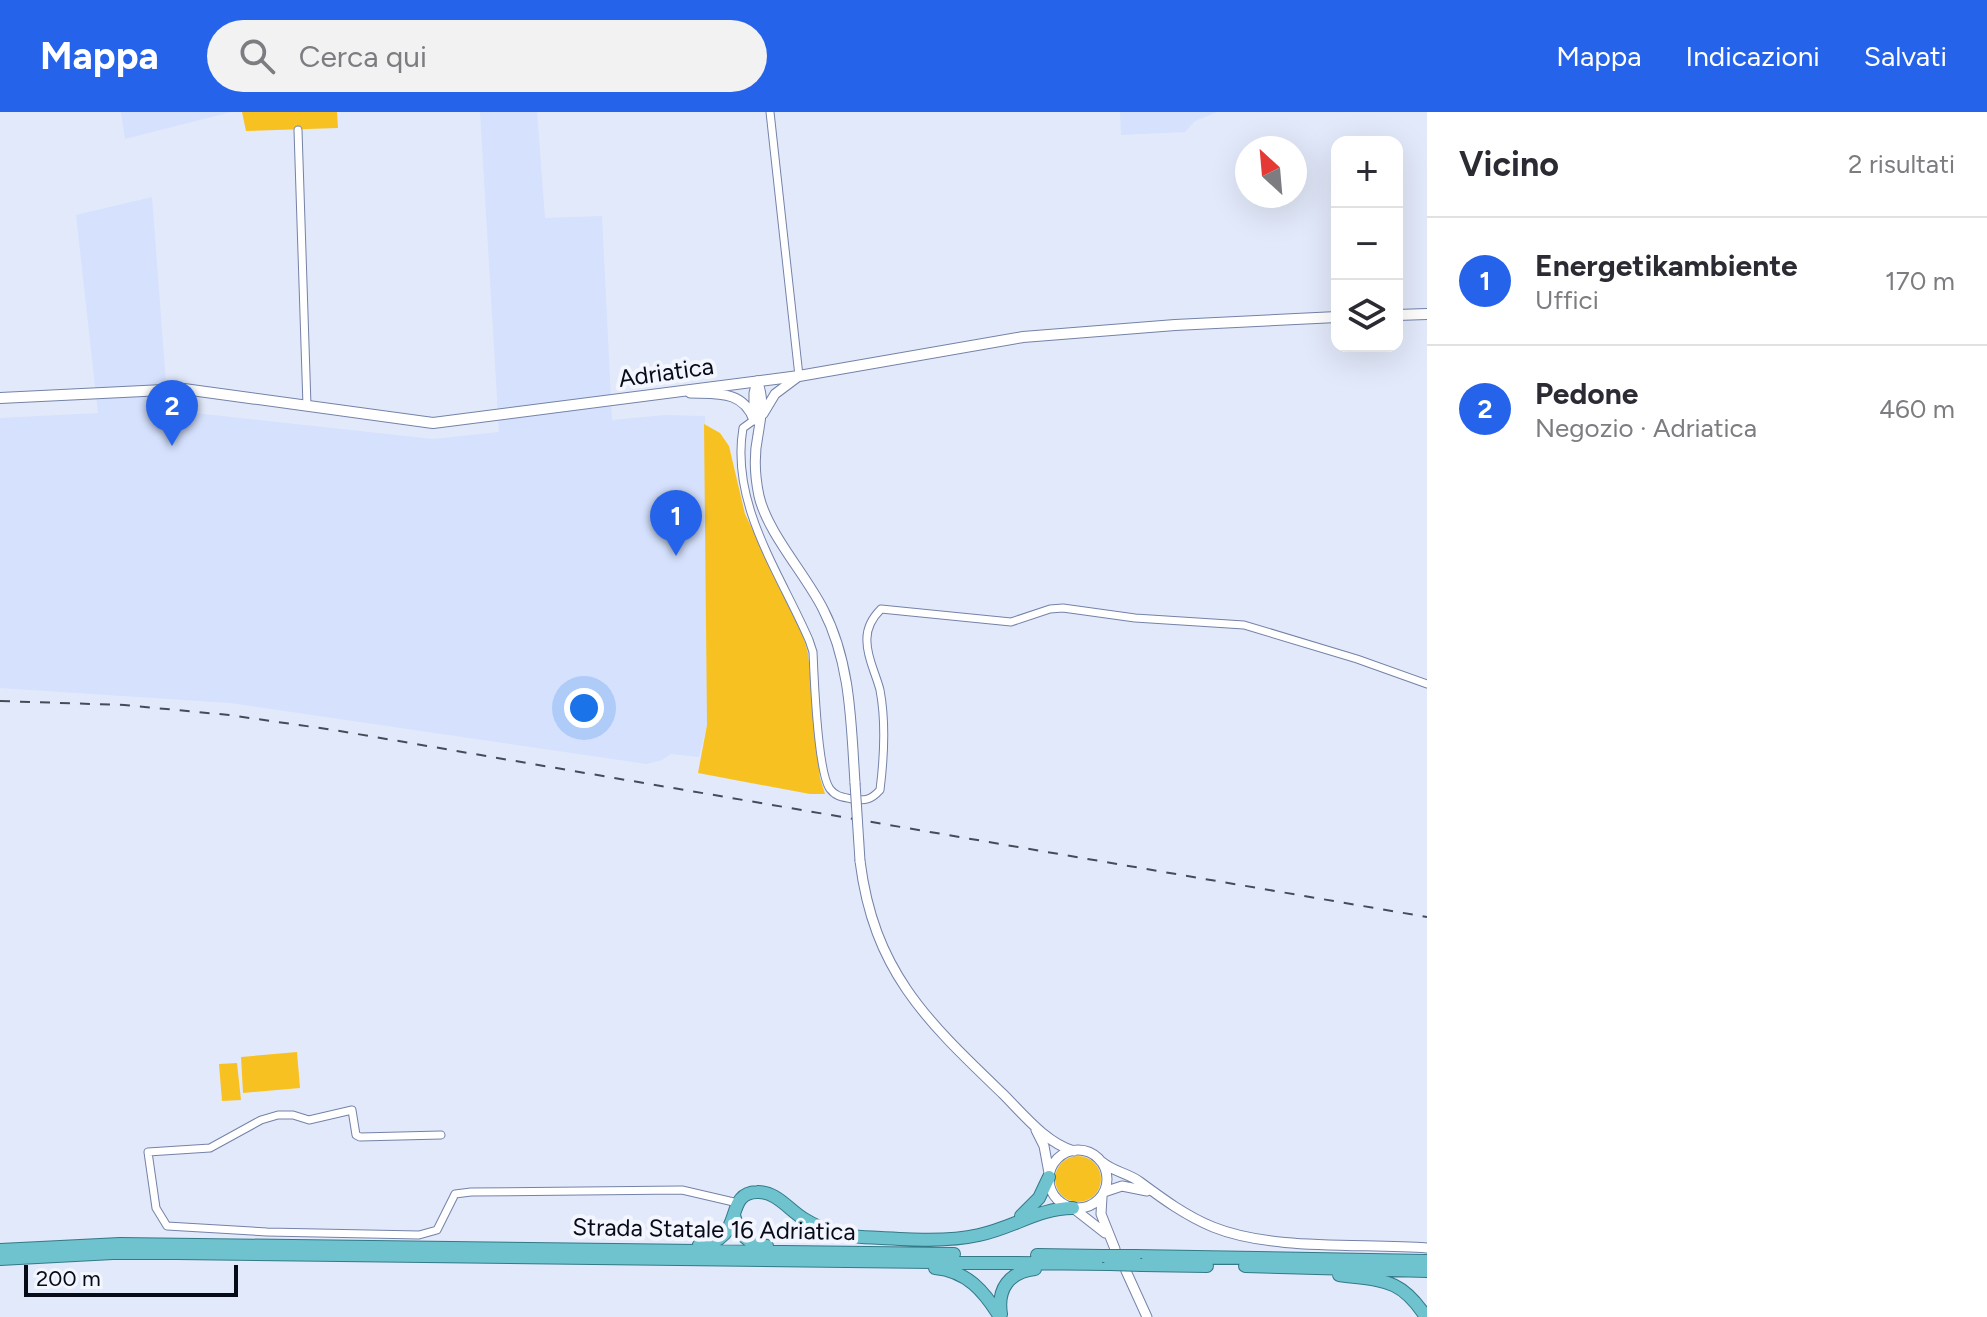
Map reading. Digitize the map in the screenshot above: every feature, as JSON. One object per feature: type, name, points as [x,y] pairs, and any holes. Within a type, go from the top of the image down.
[{"type":"highway","points":[[1011,1225],[1035,1202],[1049,1177]]},
{"type":"highway","points":[[636,1250],[715,1242],[726,1235],[736,1208],[751,1193],[766,1193],[821,1228],[863,1237],[964,1237],[1011,1225],[1044,1211],[1073,1208]]},
{"type":"highway","points":[[736,1208],[740,1235],[753,1243],[850,1253]]},
{"type":"highway","name":"Strada Statale 16 Adriatica","points":[[0,1250],[120,1244],[850,1253],[1106,1260],[1427,1261]]},
{"type":"highway","name":"Strada Statale 16 Adriatica","points":[[0,1259],[151,1253],[1082,1264],[1106,1260]]},
{"type":"highway","name":"Strada Statale 16 Adriatica","points":[[1139,1260],[1427,1271]]},
{"type":"highway","points":[[872,1262],[943,1269],[959,1274],[980,1289],[1001,1317]]},
{"type":"highway","points":[[1001,1317],[1001,1291],[1015,1274],[1082,1264]]},
{"type":"highway","points":[[1296,1267],[1399,1286],[1414,1299],[1426,1317]]},
{"type":"main road","points":[[1403,315],[1427,314]]},
{"type":"main road","name":"Adriatica","points":[[0,398],[184,389],[433,423],[799,376],[1023,337],[1331,317]]},
{"type":"street","points":[[770,112],[799,376],[775,394],[758,418],[743,428],[740,444],[745,496],[750,514],[787,589],[813,652],[819,739],[827,785],[837,796],[864,801],[880,790],[883,712],[866,645],[867,631],[881,609],[1011,622],[1050,609],[1063,608],[1135,618],[1244,625],[1427,684]]},
{"type":"street","points":[[298,130],[307,406]]},
{"type":"street","points":[[757,381],[754,393],[758,418],[757,479],[761,504],[824,611],[843,662],[850,705],[860,861],[872,920],[903,986],[937,1030],[1030,1121],[1059,1145],[1089,1153],[1116,1172],[1136,1179],[1197,1220],[1248,1237],[1427,1248]]},
{"type":"street","points":[[663,393],[730,395],[745,403],[758,418]]},
{"type":"street","points":[[740,444],[757,437]]},
{"type":"street","points":[[441,1135],[360,1137],[356,1135],[352,1110],[309,1120],[278,1115],[261,1120],[210,1148],[148,1152],[156,1208],[167,1226],[267,1232],[419,1235],[437,1230],[455,1194],[471,1192],[682,1190],[736,1208]]},
{"type":"street","points":[[1030,1121],[1044,1146],[1050,1188],[1056,1198],[1091,1219],[1108,1235]]},
{"type":"street","points":[[1049,1177],[1056,1160],[1074,1151]]},
{"type":"street","points":[[1102,1162],[1107,1177],[1100,1209],[1115,1249]]},
{"type":"street","points":[[1073,1208],[1089,1206],[1120,1186],[1151,1191]]},
{"type":"street","points":[[1126,1271],[1147,1317]]},
{"type":"shaded area","points":[[121,112],[231,112],[125,139]]},
{"type":"shaded area","points":[[242,112],[337,112],[338,128],[246,131]]},
{"type":"shaded area","points":[[480,112],[537,112],[545,218],[602,216],[612,420],[665,415],[705,416],[707,725],[699,757],[671,754],[647,764],[230,703],[0,688],[0,418],[98,413],[76,215],[152,197],[168,410],[433,439],[499,432]]},
{"type":"shaded area","points":[[1120,112],[1217,112],[1195,121],[1185,132],[1121,135]]},
{"type":"shaded area","points":[[704,424],[720,433],[729,446],[745,514],[801,629],[808,653],[820,778],[825,794],[810,794],[698,773],[707,725]]},
{"type":"shaded area","points":[[297,1052],[300,1088],[243,1093],[241,1057]]},
{"type":"shaded area","points":[[237,1063],[241,1100],[222,1101],[219,1064]]},
{"type":"shaded area","points":[[1078,1156],[1094,1163],[1101,1179],[1094,1195],[1078,1202],[1062,1195],[1055,1179],[1062,1163]]},
{"type":"railway","points":[[0,701],[124,705],[229,715],[334,730],[1427,917]]},
{"type":"place","name":"Pedone","points":[[172,446]]},
{"type":"place","name":"Energetikambiente","points":[[676,556]]}]
